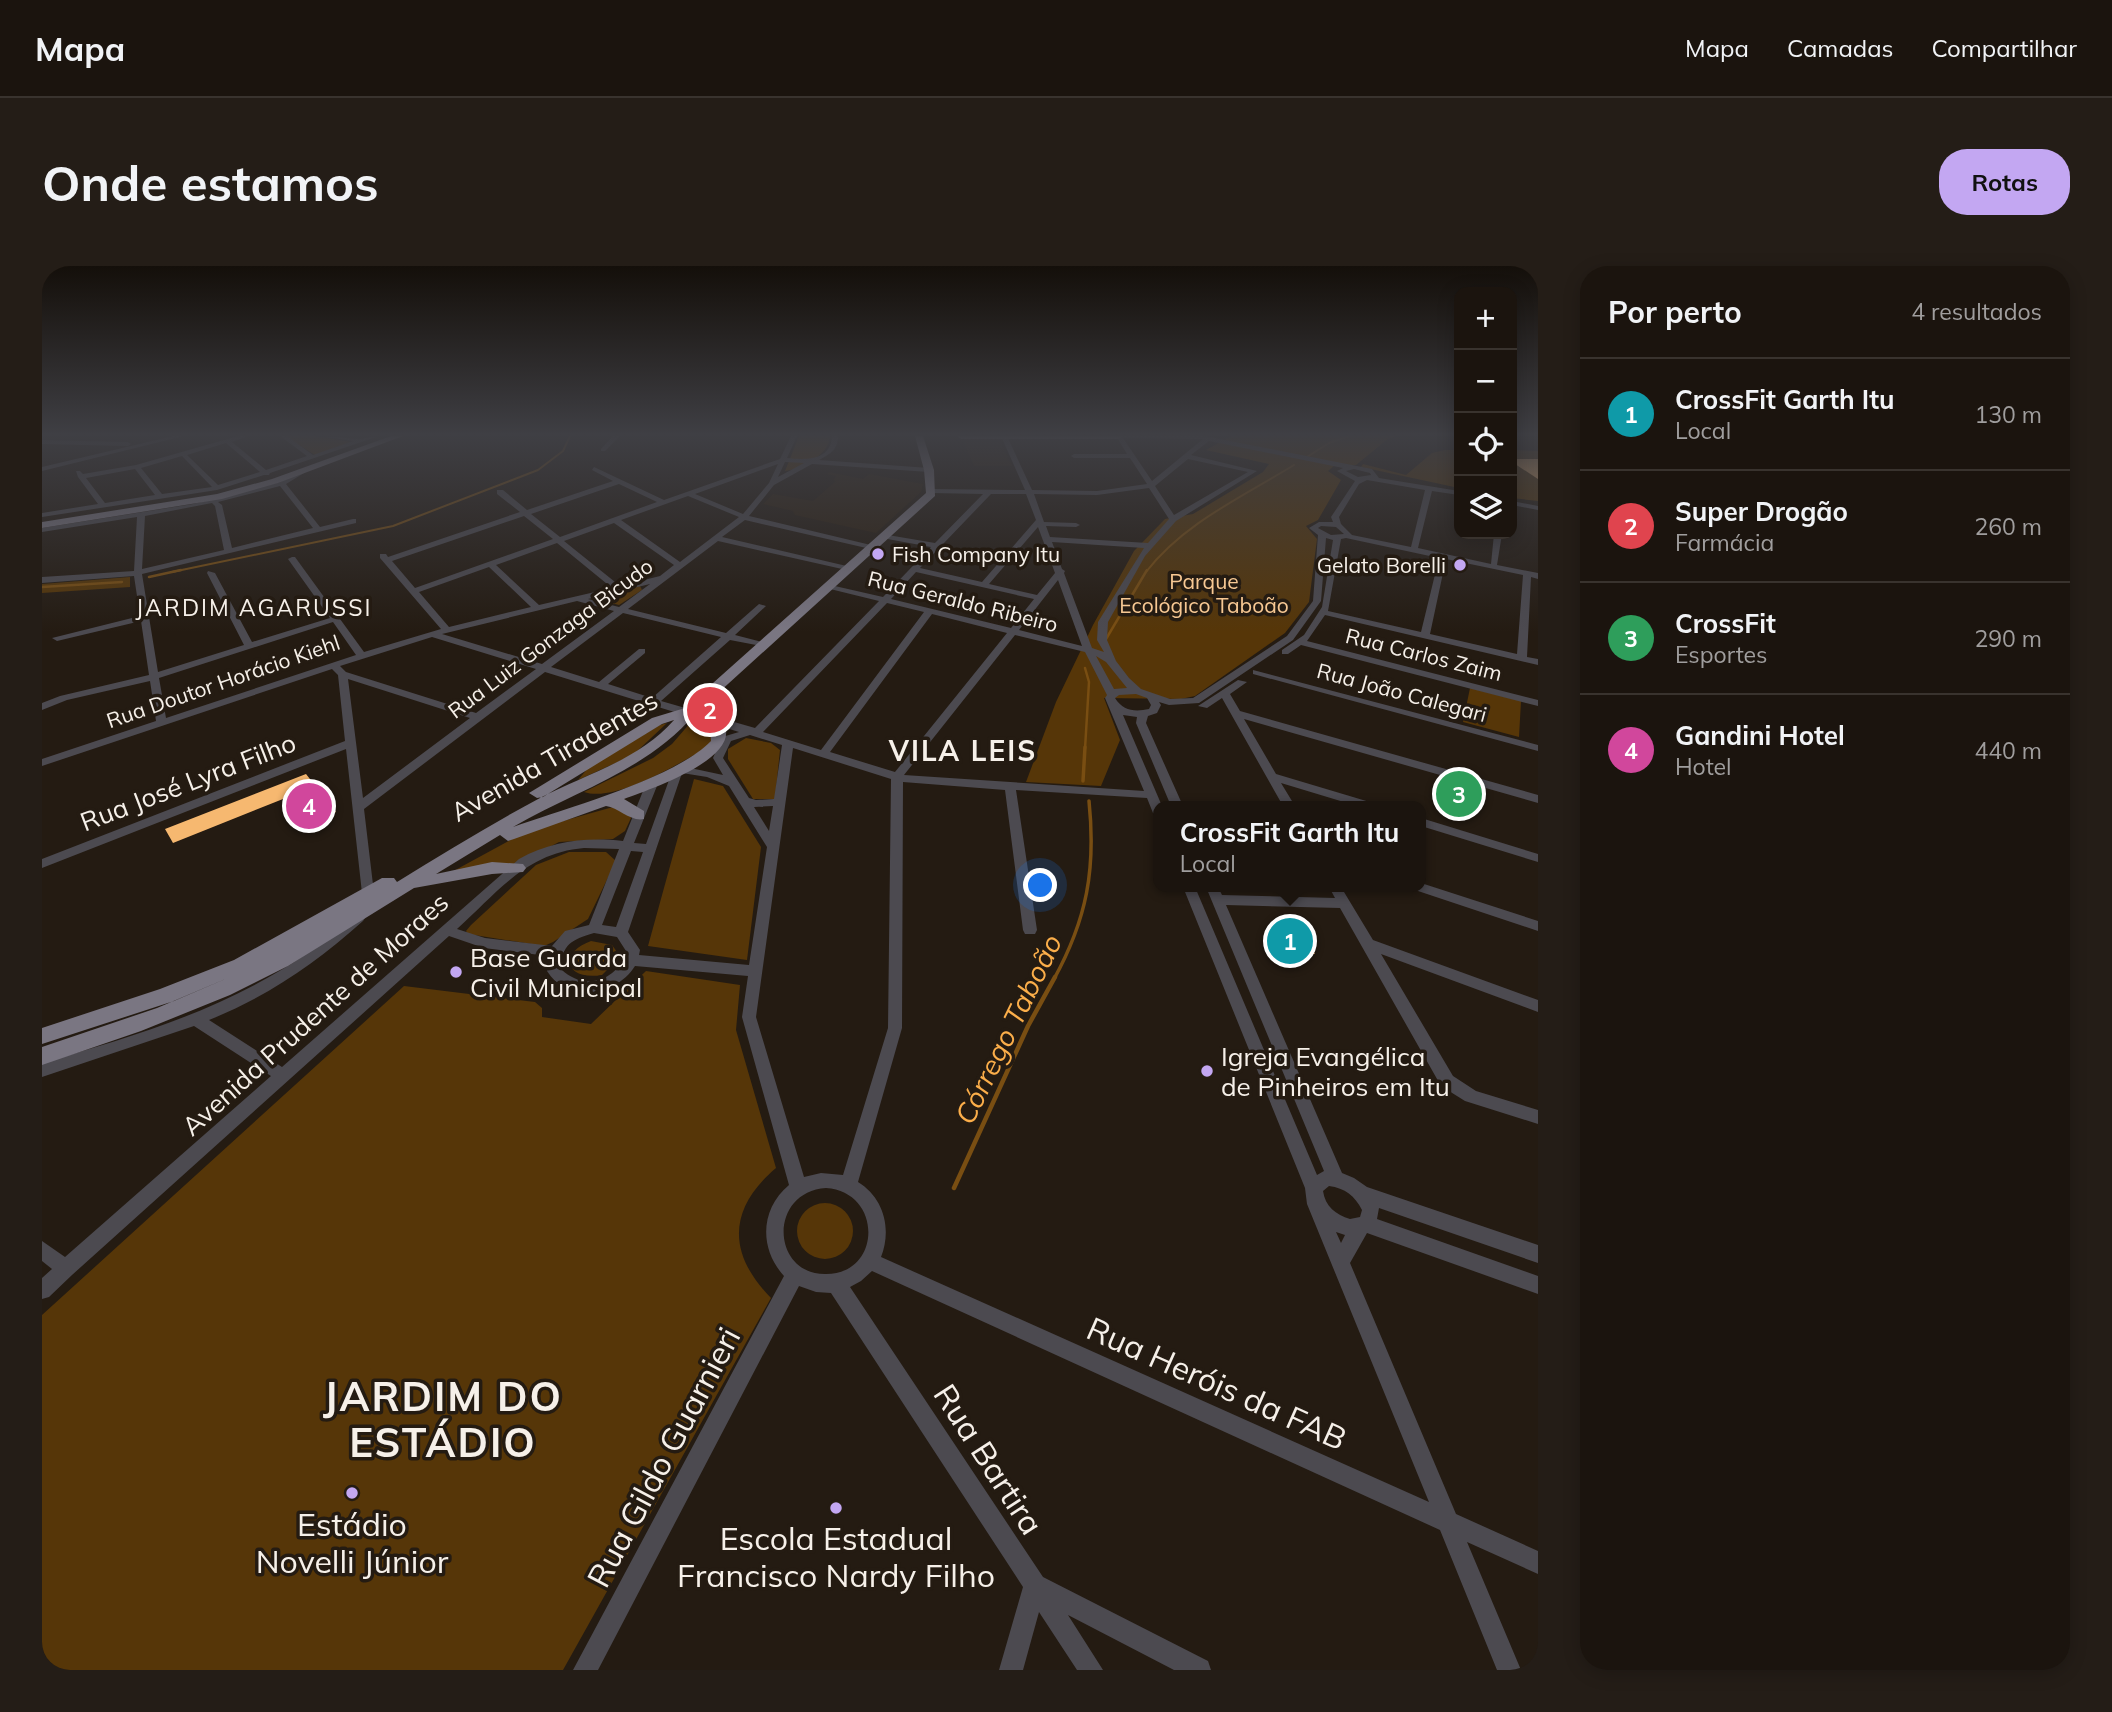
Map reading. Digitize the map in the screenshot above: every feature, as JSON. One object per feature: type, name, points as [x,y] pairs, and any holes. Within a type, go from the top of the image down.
[{"type":"main road","points":[[42,517],[148,502]]},
{"type":"main road","points":[[42,528],[197,502]]},
{"type":"main road","name":"Avenida Tiradentes","points":[[42,1036],[141,1004],[220,974],[297,936],[368,893],[570,782],[646,755],[698,713],[764,645],[921,502]]},
{"type":"main road","points":[[443,864],[548,819],[679,770],[717,745],[719,730],[698,713]]},
{"type":"main road","points":[[570,782],[579,795],[624,804],[638,815]]},
{"type":"main road","name":"Avenida Tiradentes","points":[[42,1056],[129,1028],[203,1000],[281,961],[544,803],[570,782]]},
{"type":"main road","points":[[413,881],[442,881],[495,867],[517,868]]},
{"type":"street","points":[[100,502],[103,506]]},
{"type":"street","points":[[42,517],[135,502]]},
{"type":"street","points":[[42,528],[141,516],[211,502]]},
{"type":"street","points":[[214,502],[218,505],[229,552]]},
{"type":"street","points":[[296,502],[318,530]]},
{"type":"street","points":[[512,502],[617,588]]},
{"type":"street","points":[[447,630],[385,558],[560,502]]},
{"type":"street","points":[[415,591],[662,502]]},
{"type":"street","points":[[707,502],[744,517],[872,548]]},
{"type":"street","name":"Rua Luiz Gonzaga Bicudo","points":[[359,807],[744,517],[757,502]]},
{"type":"street","points":[[773,847],[718,758],[718,752],[726,739],[755,731],[916,570],[980,502]]},
{"type":"street","points":[[1033,502],[1068,590],[1083,636],[1084,649],[1113,700],[1154,801]]},
{"type":"street","points":[[1161,502],[1173,519]]},
{"type":"street","points":[[1202,502],[1173,519],[1150,546],[1103,622],[1102,640],[1125,684],[1152,698],[1179,703],[1195,701],[1293,635],[1317,601],[1322,534]]},
{"type":"street","points":[[1334,502],[1319,524],[1313,528],[1322,534],[1415,547],[1538,574]]},
{"type":"street","points":[[1345,502],[1335,517],[1344,535],[1538,574]]},
{"type":"street","points":[[1415,547],[1426,502]]},
{"type":"street","points":[[1517,502],[1538,506]]},
{"type":"street","points":[[141,516],[138,573],[161,722]]},
{"type":"street","points":[[614,520],[679,565]]},
{"type":"street","points":[[42,580],[138,573],[353,521]]},
{"type":"street","points":[[1041,522],[1076,525]]},
{"type":"street","points":[[984,585],[1041,522]]},
{"type":"street","points":[[1319,524],[1338,526]]},
{"type":"street","points":[[1113,700],[1130,713],[1199,707],[1225,694],[1300,642],[1323,611],[1344,535]]},
{"type":"street","points":[[885,536],[939,546]]},
{"type":"street","points":[[716,538],[848,569]]},
{"type":"street","points":[[1048,539],[1150,546]]},
{"type":"street","points":[[1495,563],[1497,539]]},
{"type":"street","points":[[1425,635],[1443,556]]},
{"type":"street","points":[[292,559],[361,655]]},
{"type":"street","points":[[490,564],[537,608]]},
{"type":"street","points":[[916,570],[1040,598]]},
{"type":"street","points":[[848,1186],[895,1028],[897,777],[1061,571]]},
{"type":"street","points":[[211,573],[250,645]]},
{"type":"street","points":[[1522,658],[1527,573]]},
{"type":"street","points":[[592,598],[617,588],[663,578]]},
{"type":"street","name":"Rua Geraldo Ribeiro","points":[[829,586],[1084,649],[1112,659]]},
{"type":"street","points":[[1049,586],[1068,590]]},
{"type":"street","name":"Rua Doutor Horácio Kiehl","points":[[42,762],[361,655],[575,598],[592,598]]},
{"type":"street","points":[[592,598],[621,610],[764,645]]},
{"type":"street","points":[[655,701],[762,606]]},
{"type":"street","points":[[824,753],[930,611]]},
{"type":"street","points":[[1323,611],[1538,662]]},
{"type":"street","points":[[57,638],[145,618]]},
{"type":"street","points":[[42,707],[64,698],[152,677],[334,619]]},
{"type":"street","points":[[433,634],[698,713],[897,777],[1151,795]]},
{"type":"street","name":"Rua Carlos Zaim","points":[[1300,642],[1538,703]]},
{"type":"street","points":[[601,685],[642,651]]},
{"type":"street","points":[[331,664],[343,674],[477,718]]},
{"type":"street","name":"Rua João Calegari","points":[[1256,672],[1538,748]]},
{"type":"street","points":[[343,674],[368,893]]},
{"type":"street","points":[[1113,700],[1122,690],[1137,691]]},
{"type":"street","points":[[1225,694],[1286,801]]},
{"type":"street","points":[[1152,698],[1156,705],[1141,723],[1175,801]]},
{"type":"street","points":[[1236,713],[1538,799]]},
{"type":"street","points":[[788,742],[748,1017],[798,1187]]},
{"type":"street","name":"Rua José Lyra Filho","points":[[42,864],[351,743]]},
{"type":"street","points":[[621,933],[679,770],[720,777],[734,783]]},
{"type":"street","points":[[1272,776],[1353,801]]},
{"type":"street","points":[[594,928],[653,781]]},
{"type":"street","points":[[1010,786],[1030,930]]},
{"type":"street","points":[[745,801],[756,804],[780,802]]},
{"type":"street","points":[[1426,824],[1538,858]]},
{"type":"street","name":"Avenida Prudente de Moraes","points":[[42,1290],[517,868],[538,853],[566,844],[650,849]]},
{"type":"street","points":[[1426,889],[1538,926]]},
{"type":"street","points":[[1191,892],[1322,1213],[1340,1226],[1363,1226],[1538,1285]]},
{"type":"street","points":[[1338,892],[1447,1081],[1471,1096],[1538,1117]]},
{"type":"street","points":[[1336,1179],[1215,893],[1344,903]]},
{"type":"street","points":[[42,1070],[197,1020],[258,992],[293,971],[338,938],[364,912]]},
{"type":"street","points":[[594,928],[621,933],[633,950],[627,970],[607,984],[581,988],[560,979],[552,961],[555,952],[570,935],[594,928]]},
{"type":"street","points":[[446,930],[484,943],[555,952]]},
{"type":"street","points":[[1368,944],[1538,1006]]},
{"type":"street","points":[[632,960],[754,971]]},
{"type":"street","points":[[197,1020],[283,1076]]},
{"type":"street","points":[[1315,1196],[1326,1178],[1336,1179],[1363,1194],[1538,1254]]},
{"type":"street","points":[[823,1180],[848,1186],[868,1202],[877,1225],[876,1250],[870,1261],[855,1275],[835,1282],[808,1279],[796,1273],[777,1250],[773,1228],[779,1207],[798,1187],[823,1180]]},
{"type":"street","points":[[1340,1263],[1371,1210],[1363,1194]]},
{"type":"street","points":[[1315,1196],[1340,1263],[1509,1670]]},
{"type":"street","points":[[42,1250],[66,1269]]},
{"type":"street","name":"Rua Heróis da FAB","points":[[870,1261],[1538,1563]]},
{"type":"street","name":"Rua Gildo Guarnieri","points":[[585,1670],[796,1273]]},
{"type":"street","name":"Rua Bartira","points":[[835,1282],[1091,1670]]},
{"type":"street","points":[[1010,1670],[1035,1585],[1199,1670]]},
{"type":"shaded area","points":[[765,502],[911,502],[876,533],[795,515],[793,511],[763,504]]},
{"type":"green space","name":"Parque Ecológico Taboão","points":[[1214,502],[1329,502],[1318,520],[1306,526],[1317,539],[1309,602],[1285,633],[1195,696],[1181,699],[1104,698],[1120,740],[1101,786],[1026,782],[1056,702],[1093,625],[1134,551],[1165,519],[1193,514]]},
{"type":"green space","points":[[130,577],[130,587],[42,593],[42,584]]},
{"type":"green space","points":[[640,586],[642,590],[619,605],[592,598]]},
{"type":"green space","points":[[1470,688],[1521,701],[1519,737],[1463,722]]},
{"type":"green space","points":[[691,722],[709,728],[714,738],[711,745],[667,770],[631,786],[613,792],[584,792],[653,758],[672,744]]},
{"type":"green space","points":[[667,723],[633,755],[578,780],[588,768]]},
{"type":"green space","points":[[746,738],[771,743],[780,750],[775,799],[753,799],[728,759],[728,749]]},
{"type":"green space","points":[[694,779],[723,786],[761,847],[747,960],[648,946]]},
{"type":"green space","points":[[613,807],[629,812],[631,818],[625,831],[613,839],[559,842],[515,865],[448,874],[527,831]]},
{"type":"green space","points":[[569,852],[606,852],[616,861],[588,919],[544,946],[468,934],[466,931],[471,925],[536,865]]},
{"type":"green space","points":[[591,941],[612,945],[617,952],[617,960],[602,975],[581,974],[570,965],[573,953]]},
{"type":"green space","name":"Estádio Novelli Júnior","points":[[646,971],[740,985],[736,1030],[776,1168],[749,1199],[739,1231],[746,1264],[771,1298],[563,1670],[42,1670],[42,1315],[404,986],[535,1002],[542,1008],[542,1017],[591,1024]]},
{"type":"green space","points":[[825,1203],[836,1205],[845,1211],[851,1220],[851,1242],[845,1251],[836,1257],[825,1259],[814,1257],[805,1251],[799,1242],[797,1231],[799,1220],[805,1211],[814,1205]]},
{"type":"building","points":[[306,774],[336,812],[302,826],[283,799],[173,843],[165,829]]},
{"type":"building","points":[[1266,929],[1301,930],[1315,954],[1278,952]]},
{"type":"waterway","points":[[172,572],[393,526],[456,502]]},
{"type":"waterway","name":"Córrego Taboão","points":[[1146,572],[1178,539],[1232,502]]},
{"type":"waterway","points":[[149,577],[181,570]]},
{"type":"waterway","name":"Córrego Taboão","points":[[1106,639],[1147,570]]},
{"type":"waterway","points":[[42,587],[122,582]]},
{"type":"waterway","name":"Córrego Taboão","points":[[1085,668],[1089,682],[1085,749]]},
{"type":"waterway","name":"Córrego Taboão","points":[[1083,781],[1085,747]]},
{"type":"waterway","name":"Córrego Taboão","points":[[1055,977],[1074,935],[1087,893],[1091,849],[1089,801]]},
{"type":"waterway","name":"Córrego Taboão","points":[[954,1188],[1028,1026],[1055,977]]},
{"type":"place","name":"Fish Company Itu","points":[[878,554]]},
{"type":"place","name":"Gelato Borelli","points":[[1460,565]]},
{"type":"place","name":"Super Drogão","points":[[710,710]]},
{"type":"place","name":"CrossFit","points":[[1459,794]]},
{"type":"place","name":"Gandini Hotel","points":[[309,806]]},
{"type":"place","name":"CrossFit Garth Itu","points":[[1290,941]]},
{"type":"place","name":"Base Guarda Civil Municipal","points":[[456,972]]},
{"type":"place","name":"Igreja Evangélica de Pinheiros em Itu","points":[[1207,1071]]},
{"type":"place","name":"Estádio Novelli Júnior","points":[[352,1493]]},
{"type":"place","name":"Escola Estadual Francisco Nardy Filho","points":[[836,1508]]},
{"type":"district","name":"JARDIM AGARUSSI","points":[[254,607]]},
{"type":"district","name":"VILA LEIS","points":[[963,750]]},
{"type":"district","name":"JARDIM DO ESTÁDIO","points":[[443,1419]]}]
